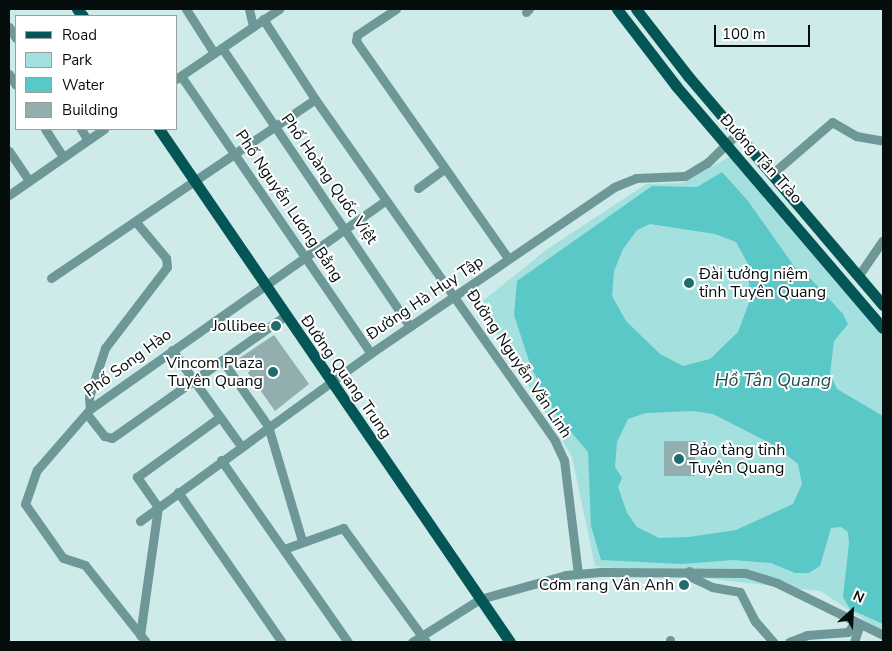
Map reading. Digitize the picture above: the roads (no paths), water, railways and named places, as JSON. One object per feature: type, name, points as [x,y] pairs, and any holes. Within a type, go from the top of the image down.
[{"type":"main road","name":"Đường Tân Trào","points":[[617,9],[726,145],[883,328]]},
{"type":"main road","name":"Đường Tân Trào","points":[[636,9],[883,305]]},
{"type":"main road","name":"Đường Quang Trung","points":[[160,130],[262,284],[510,642]]},
{"type":"street","name":"Phố Hoàng Quốc Việt","points":[[186,9],[274,126],[346,229],[410,327]]},
{"type":"street","points":[[249,9],[252,27]]},
{"type":"street","points":[[179,77],[279,9]]},
{"type":"street","points":[[396,9],[358,35],[356,41],[444,170],[508,258]]},
{"type":"street","name":"Đường Nguyễn Văn Linh","points":[[264,19],[315,99],[385,201],[537,413],[564,460],[578,574]]},
{"type":"street","name":"Phố Nguyễn Lương Bằng","points":[[179,77],[235,153],[371,353]]},
{"type":"street","points":[[52,278],[192,180],[315,99]]},
{"type":"street","points":[[773,173],[832,122],[856,136],[883,141]]},
{"type":"street","points":[[45,130],[63,157]]},
{"type":"street","points":[[82,130],[88,140]]},
{"type":"street","points":[[9,195],[103,130]]},
{"type":"street","name":"Đường Hà Huy Tập","points":[[140,521],[221,460],[371,353],[614,187],[636,178],[685,176],[726,145],[738,133]]},
{"type":"street","points":[[9,151],[29,180]]},
{"type":"street","points":[[418,188],[444,170]]},
{"type":"street","name":"Phố Song Hào","points":[[143,639],[85,565],[64,558],[24,501],[37,470],[89,411],[262,284],[385,201]]},
{"type":"street","points":[[135,221],[166,258],[166,267],[105,348],[90,397],[89,411],[104,436],[112,438],[285,316]]},
{"type":"street","points":[[859,275],[883,240]]},
{"type":"street","points":[[172,350],[241,446]]},
{"type":"street","points":[[222,360],[268,426],[302,541]]},
{"type":"street","points":[[143,639],[158,507],[137,480],[139,473],[220,417]]},
{"type":"street","points":[[221,460],[348,642]]},
{"type":"street","points":[[178,492],[282,642]]},
{"type":"street","points":[[284,550],[302,541],[343,528],[423,639]]},
{"type":"street","points":[[689,571],[691,578],[706,584],[740,592],[755,622],[774,642]]},
{"type":"street","points":[[412,642],[423,639],[480,599],[578,574],[689,571],[754,575],[883,634]]},
{"type":"street","points":[[789,642],[808,635],[848,632],[857,623]]},
{"type":"street","points":[[854,642],[857,623]]},
{"type":"water","name":"Hồ Tân Quang","points":[[722,172],[748,201],[801,276],[811,279],[843,314],[848,324],[834,341],[830,374],[837,389],[883,416],[883,624],[850,609],[843,597],[849,543],[848,532],[841,527],[831,528],[820,566],[809,573],[795,573],[771,563],[733,560],[681,564],[601,560],[591,526],[588,452],[555,413],[531,367],[514,315],[517,281],[652,186],[697,187]],"holes":[[[650,224],[715,234],[736,242],[748,264],[750,300],[738,332],[710,359],[683,366],[660,354],[626,321],[612,296],[614,271],[623,249],[637,230]],[[694,411],[713,414],[774,445],[798,464],[802,484],[793,504],[736,530],[689,537],[659,538],[637,527],[627,513],[618,487],[622,478],[615,467],[617,442],[628,419],[646,413]]]},
{"type":"place","name":"Đài tưởng niệm tỉnh Tuyên Quang","points":[[689,283]]},
{"type":"place","name":"Jollibee","points":[[276,326]]},
{"type":"place","name":"Vincom Plaza Tuyên Quang","points":[[273,372]]},
{"type":"place","name":"Bảo tàng tỉnh Tuyên Quang","points":[[679,459]]},
{"type":"place","name":"Cơm rang Vân Anh","points":[[684,585]]}]
